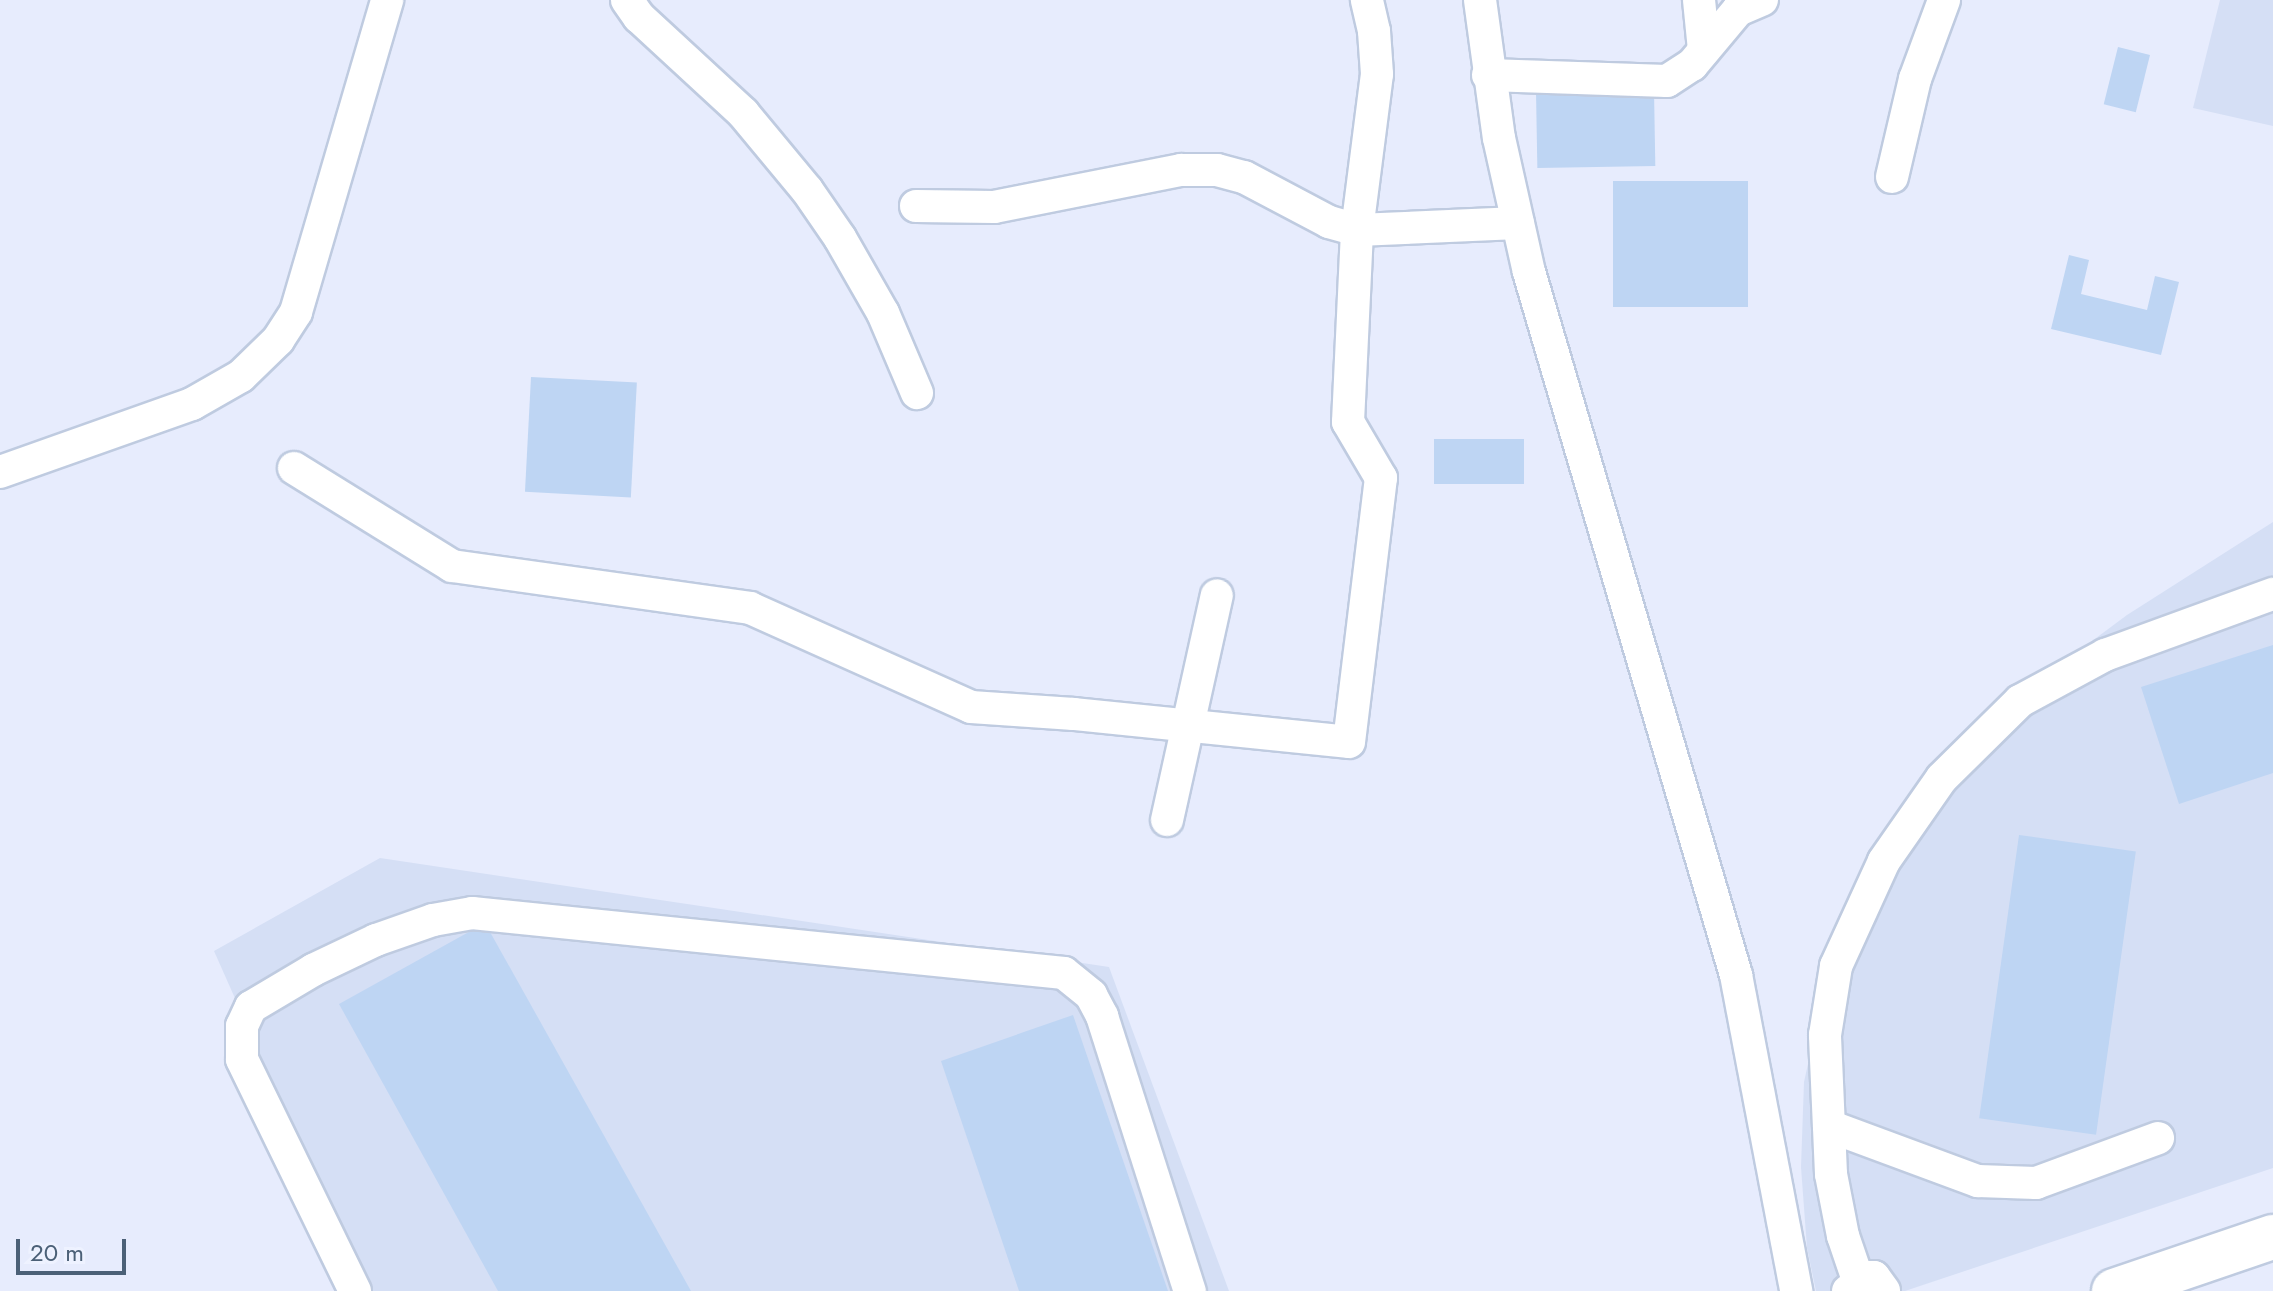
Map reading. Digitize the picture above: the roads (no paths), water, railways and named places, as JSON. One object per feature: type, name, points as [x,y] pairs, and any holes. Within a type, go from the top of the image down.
[{"type":"street","points":[[0,472],[192,404],[241,376],[278,340],[296,312],[387,0]]},
{"type":"street","points":[[627,0],[639,17],[743,113],[807,190],[840,238],[883,313],[917,393]]},
{"type":"street","points":[[294,468],[452,566],[750,608],[971,707],[1074,714],[1349,742],[1381,478],[1348,422],[1357,230],[1377,74],[1374,31],[1367,0]]},
{"type":"street","points":[[1480,0],[1488,75],[1518,223],[1567,406],[1736,975],[1796,1291]]},
{"type":"street","points":[[1699,0],[1704,50]]},
{"type":"street","points":[[1488,75],[1667,81],[1692,65],[1738,10],[1762,0]]},
{"type":"street","points":[[1892,177],[1915,79],[1944,0]]},
{"type":"street","points":[[916,206],[994,207],[1181,170],[1217,170],[1244,177],[1329,222],[1357,230],[1518,223]]},
{"type":"street","points":[[1864,1287],[1843,1236],[1831,1174],[1825,1035],[1836,966],[1884,861],[1942,778],[2020,701],[2105,655],[2273,594]]},
{"type":"street","points":[[1167,820],[1217,595]]},
{"type":"street","points":[[355,1291],[242,1059],[242,1026],[251,1007],[313,970],[376,940],[433,920],[472,913],[1064,973],[1091,995],[1102,1016],[1190,1291]]},
{"type":"street","points":[[1829,1126],[1978,1181],[1993,1182],[2036,1183],[2158,1138]]},
{"type":"street","points":[[2114,1291],[2273,1237]]}]
